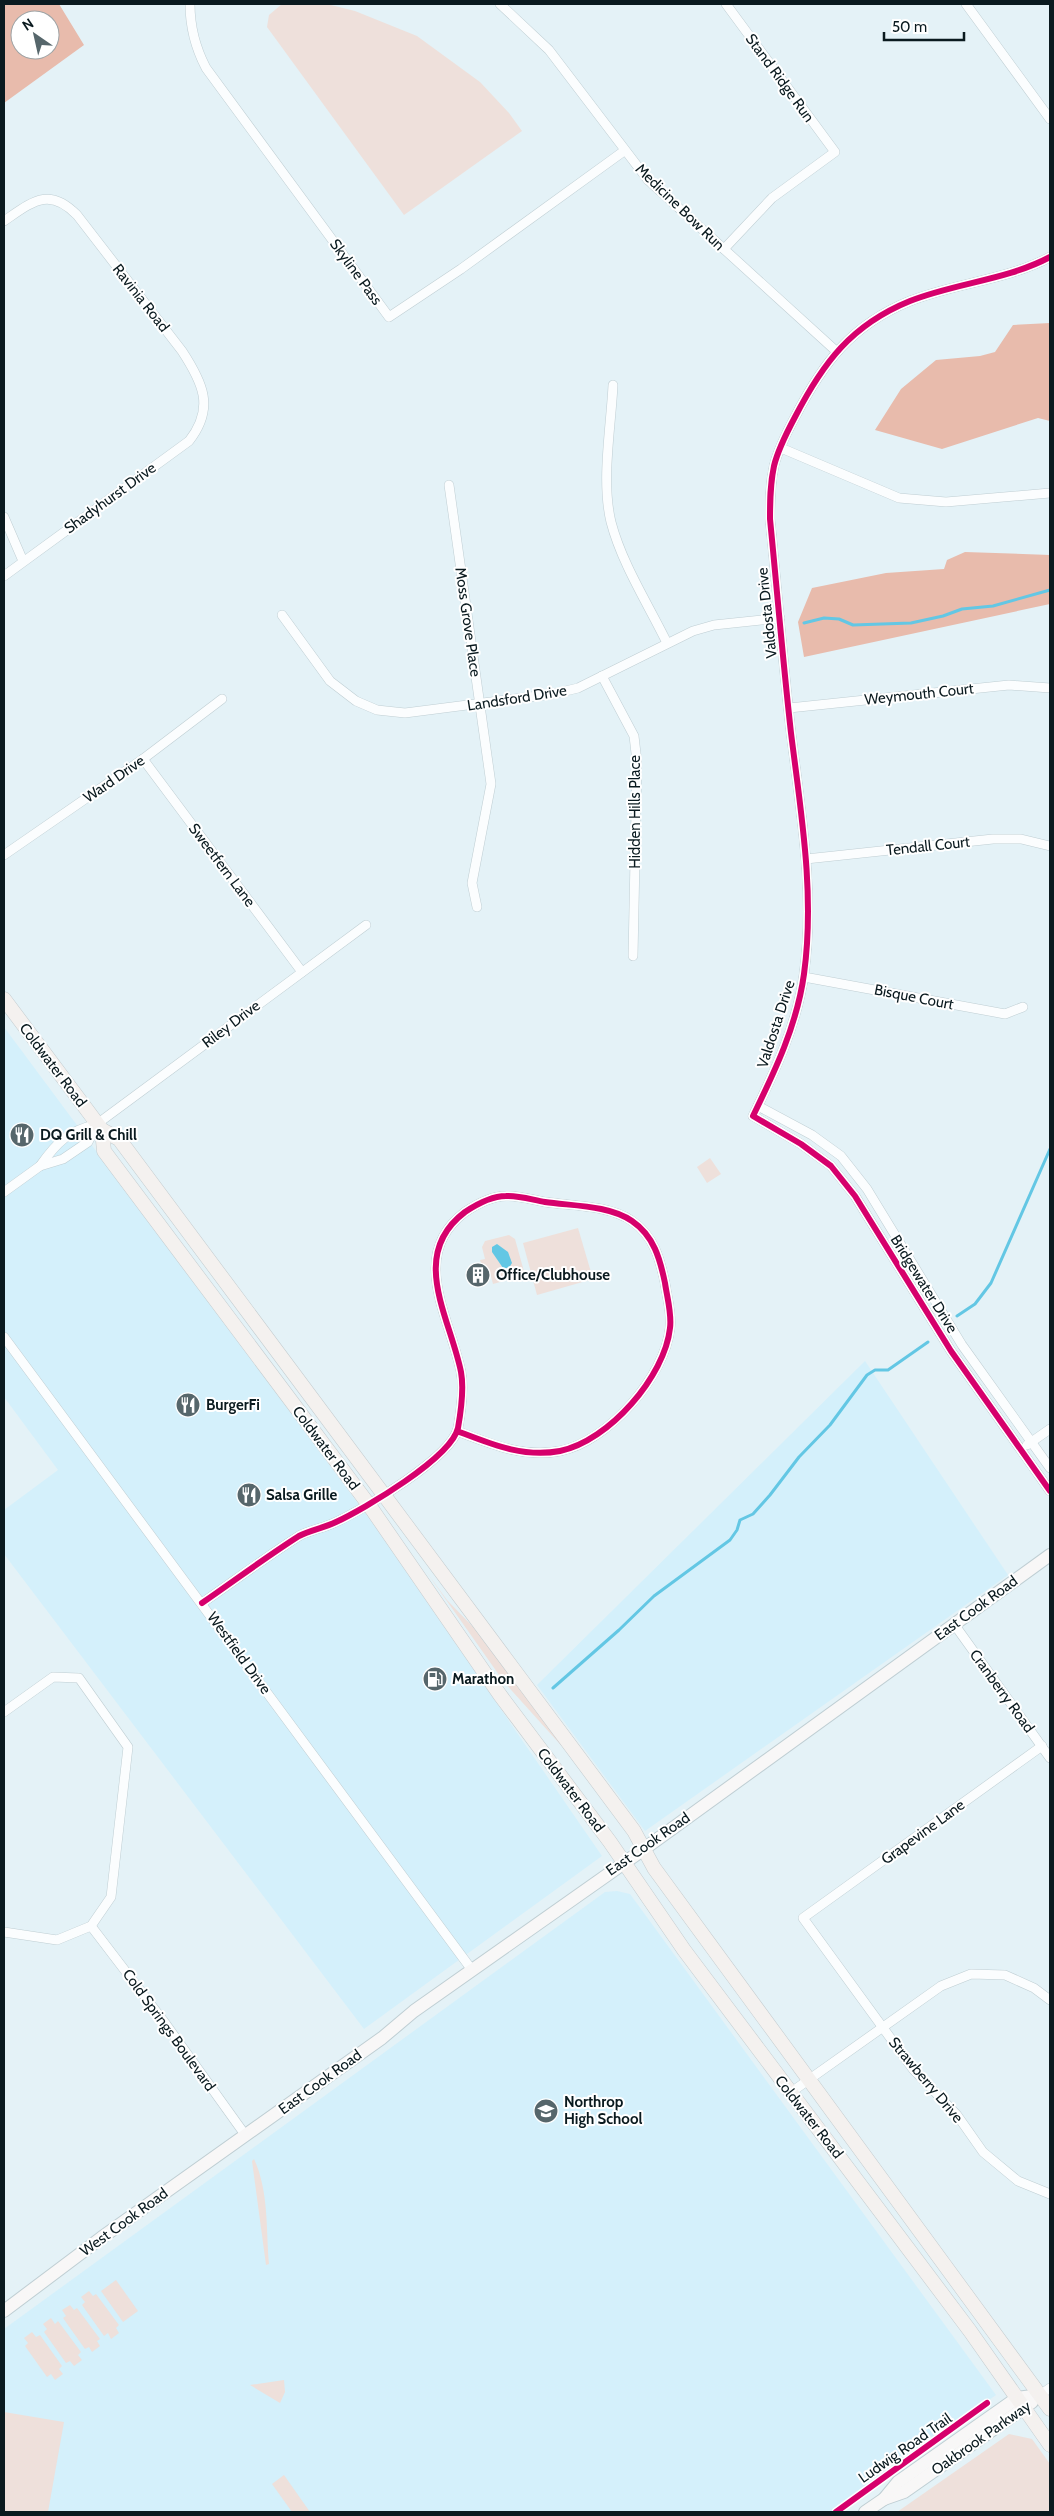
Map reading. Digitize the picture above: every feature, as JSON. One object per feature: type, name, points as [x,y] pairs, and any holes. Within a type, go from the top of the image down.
[{"type":"main road","name":"Coldwater Road","points":[[4,999],[99,1127],[119,1139],[385,1494],[624,1818],[666,1884],[1045,2392],[1050,2409]]},
{"type":"main road","name":"Coldwater Road","points":[[99,1127],[104,1151],[368,1505],[500,1695],[624,1862],[684,1950],[1021,2402],[1050,2445]]},
{"type":"main road","name":"East Cook Road","points":[[246,2136],[472,1970],[644,1849],[1050,1555]]},
{"type":"main road","name":"West Cook Road","points":[[4,2311],[246,2136]]},
{"type":"main road","name":"Oakbrook Parkway","points":[[865,2512],[884,2499],[898,2482],[1021,2402],[1045,2392]]},
{"type":"street","name":"Skyline Pass","points":[[190,4],[190,24],[196,49],[206,68],[389,317],[460,271],[624,151]]},
{"type":"street","name":"Medicine Bow Run","points":[[500,4],[549,50],[624,151],[648,180],[836,351]]},
{"type":"street","name":"Stand Ridge Run","points":[[724,249],[772,198],[835,152],[726,4]]},
{"type":"street","points":[[966,4],[1050,119]]},
{"type":"street","name":"Ravinia Road","points":[[4,221],[37,201],[56,199],[65,202],[182,351],[202,386],[204,410]]},
{"type":"street","name":"Valdosta Drive","points":[[753,1116],[780,1060],[793,1020],[804,976],[809,934],[806,859],[770,519],[770,490],[774,464],[780,448],[810,389],[836,351],[882,315],[908,302],[1017,271],[1050,257]]},
{"type":"street","points":[[613,385],[608,484],[611,520],[617,543],[667,643]]},
{"type":"street","name":"Shadyhurst Drive","points":[[4,576],[189,441],[197,431],[204,410]]},
{"type":"street","points":[[780,448],[899,498],[946,502],[1050,492]]},
{"type":"street","name":"Moss Grove Place","points":[[449,485],[491,784],[472,883],[478,907]]},
{"type":"street","points":[[4,517],[23,561]]},
{"type":"street","name":"Landsford Drive","points":[[282,615],[330,681],[356,701],[378,710],[405,713],[552,694],[578,688],[693,631],[714,625],[780,618]]},
{"type":"street","name":"Hidden Hills Place","points":[[602,676],[634,736],[637,762],[633,956]]},
{"type":"street","name":"Weymouth Court","points":[[789,708],[1010,685],[1050,688]]},
{"type":"street","name":"Ward Drive","points":[[4,855],[143,759],[222,699]]},
{"type":"street","name":"Sweetfern Lane","points":[[143,759],[302,972]]},
{"type":"street","name":"Tendall Court","points":[[806,859],[994,839],[1021,839],[1050,846]]},
{"type":"street","name":"Riley Drive","points":[[40,1166],[63,1160],[88,1142],[99,1127],[366,925]]},
{"type":"street","name":"Bisque Court","points":[[804,976],[1005,1014],[1024,1007]]},
{"type":"street","name":"Bridgewater Drive","points":[[758,1106],[812,1135],[841,1156],[866,1189],[962,1344],[1050,1468]]},
{"type":"street","name":"Bridgewater Drive","points":[[753,1116],[801,1144],[831,1166],[855,1196],[951,1351],[1050,1491]]},
{"type":"street","name":"Riley Drive","points":[[4,1192],[40,1166],[55,1145],[78,1128],[99,1127]]},
{"type":"street","points":[[202,1603],[302,1534],[334,1523],[368,1505],[429,1465],[457,1431],[461,1374],[434,1276],[436,1252],[442,1237],[446,1230],[462,1214],[479,1202],[506,1196],[607,1211],[630,1219],[655,1246],[661,1265],[671,1325],[666,1350],[658,1370],[613,1424],[589,1441],[560,1451],[525,1453],[494,1446],[457,1431]]},
{"type":"street","name":"Westfield Drive","points":[[4,1337],[472,1970]]},
{"type":"street","points":[[1020,1449],[1050,1429]]},
{"type":"street","name":"Cranberry Road","points":[[954,1624],[1050,1758]]},
{"type":"street","points":[[4,1712],[53,1676],[79,1678],[128,1747],[111,1897],[91,1926],[57,1940],[4,1932]]},
{"type":"street","name":"Grapevine Lane","points":[[803,1918],[1042,1746]]},
{"type":"street","name":"Strawberry Drive","points":[[803,1918],[913,2069],[957,2115],[983,2152],[1018,2182],[1050,2194]]},
{"type":"street","name":"Cold Springs Boulevard","points":[[91,1926],[246,2136]]},
{"type":"street","points":[[790,2093],[941,1986],[971,1974],[1005,1975],[1034,1988],[1050,2000]]},
{"type":"shaded area","points":[[4,4],[59,4],[84,45],[4,103]]},
{"type":"shaded area","points":[[282,4],[327,4],[355,11],[417,36],[480,82],[509,113],[522,131],[404,215],[267,27],[269,15]]},
{"type":"shaded area","points":[[1050,323],[1050,421],[1038,418],[942,449],[875,430],[901,389],[936,360],[980,356],[995,352],[1013,325]]},
{"type":"shaded area","points":[[965,552],[1050,555],[1050,604],[804,657],[798,622],[812,588],[886,573],[944,569],[947,560]]},
{"type":"shaded area","points":[[4,1027],[371,1521],[602,1856],[364,2029],[4,1554],[4,1510],[58,1470],[4,1397]]},
{"type":"shaded area","points":[[710,1158],[721,1174],[707,1183],[697,1167]]},
{"type":"shaded area","points":[[578,1228],[593,1279],[537,1295],[523,1243]]},
{"type":"shaded area","points":[[509,1235],[515,1239],[525,1275],[493,1284],[489,1269],[483,1271],[480,1260],[485,1259],[482,1247],[485,1241]]},
{"type":"shaded area","points":[[865,1361],[1008,1575],[645,1831],[537,1685]]},
{"type":"shaded area","points":[[425,1570],[447,1600],[477,1631],[567,1752],[504,1682]]},
{"type":"shaded area","name":"Northrop High School","points":[[617,1891],[630,1894],[996,2395],[832,2512],[4,2512],[4,2329],[605,1892]]},
{"type":"shaded area","points":[[254,2159],[265,2197],[269,2264],[266,2265],[252,2161]]},
{"type":"shaded area","points":[[116,2280],[138,2311],[123,2322],[101,2291]]},
{"type":"shaded area","points":[[89,2291],[93,2296],[96,2294],[119,2325],[116,2328],[119,2333],[111,2339],[108,2333],[104,2336],[82,2305],[85,2302],[81,2297]]},
{"type":"shaded area","points":[[70,2305],[74,2310],[77,2308],[100,2339],[97,2341],[100,2346],[92,2352],[89,2347],[85,2349],[63,2318],[66,2316],[62,2310]]},
{"type":"shaded area","points":[[51,2318],[55,2324],[58,2321],[81,2352],[78,2355],[82,2360],[74,2366],[70,2361],[66,2363],[44,2332],[47,2329],[43,2324]]},
{"type":"shaded area","points":[[32,2332],[36,2337],[40,2335],[62,2366],[59,2369],[63,2374],[55,2380],[51,2374],[47,2377],[25,2346],[28,2343],[24,2338]]},
{"type":"shaded area","points":[[284,2380],[285,2392],[280,2403],[250,2385]]},
{"type":"shaded area","points":[[4,2412],[64,2422],[48,2512],[4,2512]]},
{"type":"shaded area","points":[[1009,2434],[1032,2439],[1050,2464],[1050,2512],[897,2512]]},
{"type":"shaded area","points":[[284,2475],[310,2512],[292,2512],[272,2484]]},
{"type":"water","points":[[497,1244],[508,1252],[512,1263],[509,1268],[503,1268],[492,1252],[492,1247]]},
{"type":"waterway","points":[[804,623],[824,618],[839,619],[853,625],[911,623],[943,616],[962,609],[993,606],[1050,590]]},
{"type":"waterway","points":[[957,1316],[975,1304],[991,1283],[1050,1149]]},
{"type":"waterway","points":[[553,1688],[619,1630],[654,1596],[730,1540],[737,1530],[740,1520],[753,1514],[770,1495],[799,1457],[830,1425],[867,1375],[875,1370],[888,1370],[928,1342]]},
{"type":"cycle path","points":[[1050,257],[1016,271],[910,301],[871,322],[841,348],[816,379],[778,453],[772,479],[770,519],[788,706],[805,854],[808,914],[807,944],[801,993],[791,1029],[777,1065],[753,1116],[801,1144],[831,1166],[855,1196],[951,1351],[1050,1491]]},
{"type":"cycle path","points":[[202,1603],[299,1536],[336,1522],[366,1506],[405,1481],[440,1454],[452,1440],[458,1428],[462,1400],[462,1378],[456,1351],[442,1309],[436,1267],[439,1247],[448,1229],[465,1212],[479,1203],[490,1199],[500,1196],[515,1196],[601,1209],[623,1216],[640,1227],[651,1241],[661,1265],[670,1311],[670,1328],[666,1347],[658,1366],[632,1404],[597,1434],[579,1445],[560,1451],[546,1453],[520,1451],[495,1445],[457,1431]]},
{"type":"cycle path","name":"Ludwig Road Trail","points":[[836,2512],[987,2403]]},
{"type":"place","name":"DQ Grill & Chill","points":[[22,1135]]},
{"type":"place","name":"Office/Clubhouse","points":[[478,1275]]},
{"type":"place","name":"BurgerFi","points":[[188,1405]]},
{"type":"place","name":"Salsa Grille","points":[[249,1495]]},
{"type":"place","name":"Marathon","points":[[435,1679]]},
{"type":"place","name":"Northrop High School","points":[[546,2111]]}]
